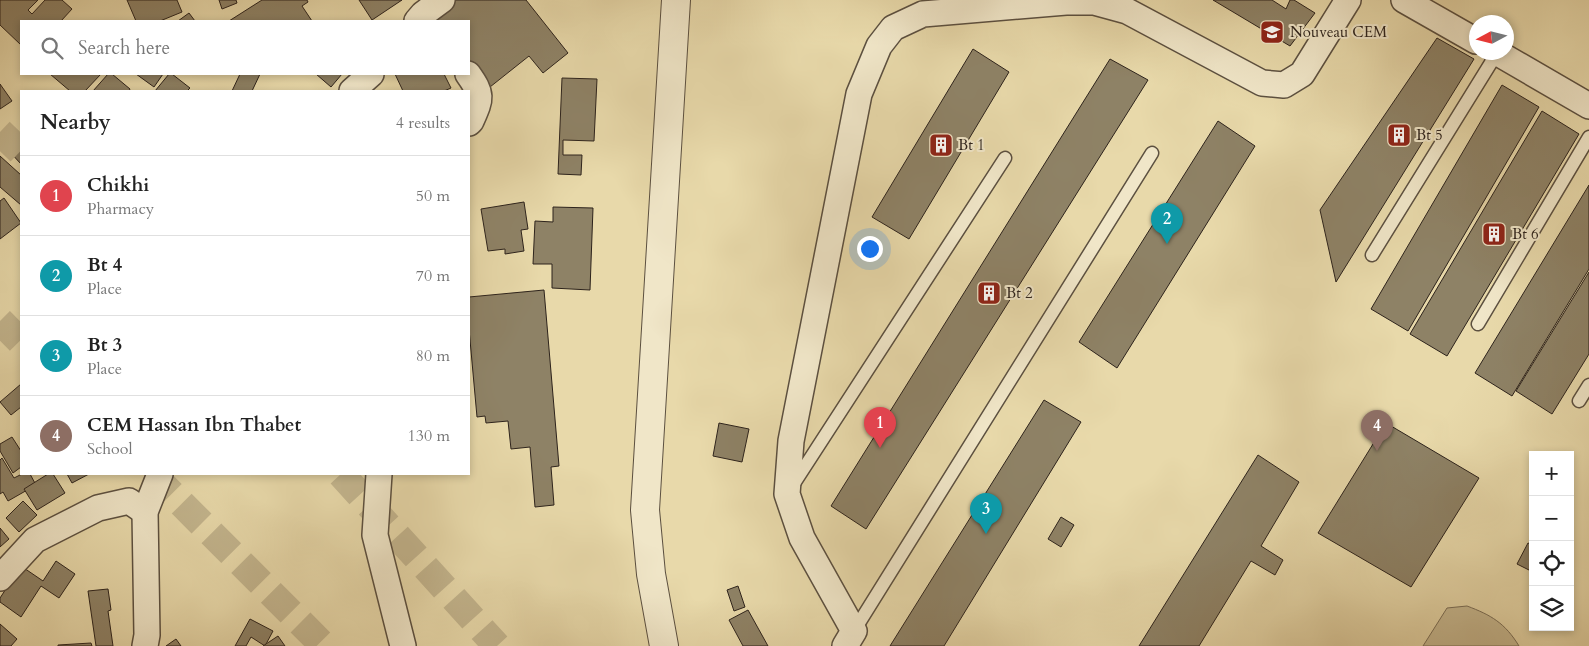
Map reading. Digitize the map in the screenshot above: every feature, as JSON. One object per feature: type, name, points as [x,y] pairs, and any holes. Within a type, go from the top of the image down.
[{"type":"street","points":[[664,646],[651,574],[645,510],[676,0]]},
{"type":"street","points":[[849,638],[802,538],[787,494],[791,441],[859,94],[878,46],[893,28],[923,14],[1066,2],[1094,2],[1127,11],[1262,83],[1284,85],[1302,74],[1348,0]]},
{"type":"street","points":[[1404,0],[1469,37]]},
{"type":"street","points":[[1508,60],[1589,106]]},
{"type":"street","points":[[353,90],[370,75]]},
{"type":"street","points":[[469,75],[477,87],[480,101],[470,121]]},
{"type":"street","points":[[146,646],[144,512],[160,475]]},
{"type":"street","points":[[379,475],[375,535],[403,646]]},
{"type":"street","points":[[0,578],[35,540],[98,508],[129,501],[144,512]]},
{"type":"lane","points":[[1372,255],[1492,60]]},
{"type":"lane","points":[[1478,324],[1589,137]]},
{"type":"lane","points":[[849,638],[1152,153]]},
{"type":"lane","points":[[787,494],[1005,158]]},
{"type":"lane","points":[[1579,401],[1589,385]]},
{"type":"shaded area","points":[[1467,606],[1497,621],[1508,631],[1519,646],[1423,646],[1447,608]]},
{"type":"building","points":[[0,0],[38,0],[28,10],[32,14],[45,0],[62,0],[72,9],[62,20],[20,20],[20,44],[0,25]]},
{"type":"building","points":[[127,0],[177,0],[182,12],[162,20],[136,20]]},
{"type":"building","points":[[219,0],[236,0],[237,3],[222,9]]},
{"type":"building","points":[[262,0],[307,0],[308,2],[302,6],[311,20],[231,20]]},
{"type":"building","points":[[359,0],[402,0],[372,20]]},
{"type":"building","points":[[452,0],[526,0],[568,53],[543,73],[529,56],[490,87],[470,61],[470,20],[437,20],[433,15]]},
{"type":"building","points":[[1213,0],[1272,0],[1286,9],[1290,0],[1294,0],[1315,13],[1290,46]]},
{"type":"building","points":[[189,13],[194,20],[179,20]]},
{"type":"building","name":"Bt 5","points":[[1437,38],[1469,56],[1469,60],[1473,60],[1336,282],[1320,210]]},
{"type":"building","name":"Bt 1","points":[[973,49],[1009,72],[909,239],[872,217]]},
{"type":"building","name":"Bt 2","points":[[1110,59],[1148,80],[866,529],[831,506]]},
{"type":"building","points":[[51,75],[100,75],[86,90],[69,90]]},
{"type":"building","points":[[107,75],[113,75],[130,89],[130,90],[94,90]]},
{"type":"building","points":[[137,75],[162,75],[154,87]]},
{"type":"building","points":[[168,75],[173,75],[190,88],[188,90],[156,90]]},
{"type":"building","points":[[240,75],[260,75],[252,90],[232,90]]},
{"type":"building","points":[[317,75],[341,75],[331,87]]},
{"type":"building","points":[[395,75],[444,75],[451,88],[446,90],[403,90]]},
{"type":"building","points":[[562,78],[597,79],[594,141],[563,140],[563,155],[582,155],[581,175],[558,174]]},
{"type":"building","points":[[0,84],[12,101],[0,109]]},
{"type":"building","points":[[1502,85],[1539,107],[1408,331],[1371,309]]},
{"type":"building","name":"Bt 6","points":[[1542,111],[1579,134],[1447,356],[1410,334]]},
{"type":"building","points":[[1218,121],[1255,146],[1117,368],[1079,342]]},
{"type":"building","points":[[20,141],[20,163],[9,151]]},
{"type":"building","points":[[0,156],[20,174],[20,204],[0,187]]},
{"type":"building","points":[[1589,185],[1589,269],[1512,396],[1475,373]]},
{"type":"building","points":[[4,198],[20,224],[0,239],[0,201]]},
{"type":"building","points":[[524,202],[528,229],[521,230],[524,251],[505,254],[505,249],[488,251],[481,209]]},
{"type":"building","points":[[553,207],[593,208],[590,290],[552,288],[552,264],[533,264],[535,221],[553,222]]},
{"type":"building","points":[[1589,272],[1589,354],[1552,414],[1516,391]]},
{"type":"building","points":[[544,290],[559,466],[551,467],[554,505],[535,507],[530,447],[511,449],[508,421],[486,423],[485,416],[477,417],[470,340],[470,297]]},
{"type":"building","points":[[20,385],[20,408],[11,415],[0,402]]},
{"type":"building","points":[[1044,400],[1081,422],[944,646],[890,646]]},
{"type":"building","points":[[719,423],[749,429],[742,462],[713,456]]},
{"type":"building","points":[[1386,423],[1479,478],[1411,587],[1318,533]]},
{"type":"building","points":[[12,437],[20,449],[20,468],[13,473],[0,451],[0,444]]},
{"type":"building","points":[[1258,455],[1299,482],[1261,546],[1283,560],[1275,575],[1251,561],[1199,646],[1139,646]]},
{"type":"building","points":[[2,458],[14,478],[20,475],[31,475],[36,485],[8,501],[3,492],[0,494],[0,460]]},
{"type":"building","points":[[46,475],[54,475],[65,493],[37,510],[24,489]]},
{"type":"building","points":[[68,475],[87,475],[72,483]]},
{"type":"building","points":[[23,501],[37,515],[19,532],[6,518]]},
{"type":"building","points":[[1061,517],[1074,525],[1061,547],[1048,539]]},
{"type":"building","points":[[0,528],[9,539],[0,547]]},
{"type":"building","points":[[1528,543],[1529,543],[1529,570],[1517,564]]},
{"type":"building","points":[[56,561],[75,574],[59,598],[41,586],[21,617],[0,602],[0,598],[21,566],[43,581]]},
{"type":"building","points":[[738,586],[745,607],[734,611],[727,590]]},
{"type":"building","points":[[108,589],[111,610],[108,611],[113,646],[96,646],[88,591]]},
{"type":"building","points":[[748,610],[768,646],[743,646],[729,620]]},
{"type":"building","points":[[250,619],[273,631],[265,646],[251,637],[246,646],[235,646]]},
{"type":"building","points":[[0,624],[17,639],[11,646],[0,646]]},
{"type":"building","points":[[278,636],[285,646],[263,646]]},
{"type":"building","points":[[176,639],[181,646],[166,646]]},
{"type":"building","points":[[91,643],[92,646],[58,646],[58,645]]},
{"type":"tunnel","points":[[0,132],[20,151]]},
{"type":"tunnel","points":[[0,321],[20,341]]},
{"type":"tunnel","points":[[153,475],[324,646]]},
{"type":"tunnel","points":[[342,475],[497,646]]},
{"type":"place","name":"Nouveau CEM","points":[[1272,32]]},
{"type":"place","name":"Bt 5","points":[[1399,135]]},
{"type":"place","name":"Bt 1","points":[[941,145]]},
{"type":"place","name":"Bt 6","points":[[1494,234]]},
{"type":"place","name":"Bt 4","points":[[1167,244]]},
{"type":"place","name":"Bt 2","points":[[989,293]]},
{"type":"place","name":"Chikhi","points":[[880,448]]},
{"type":"place","name":"CEM Hassan Ibn Thabet","points":[[1377,451]]},
{"type":"place","name":"Bt 3","points":[[986,534]]}]
